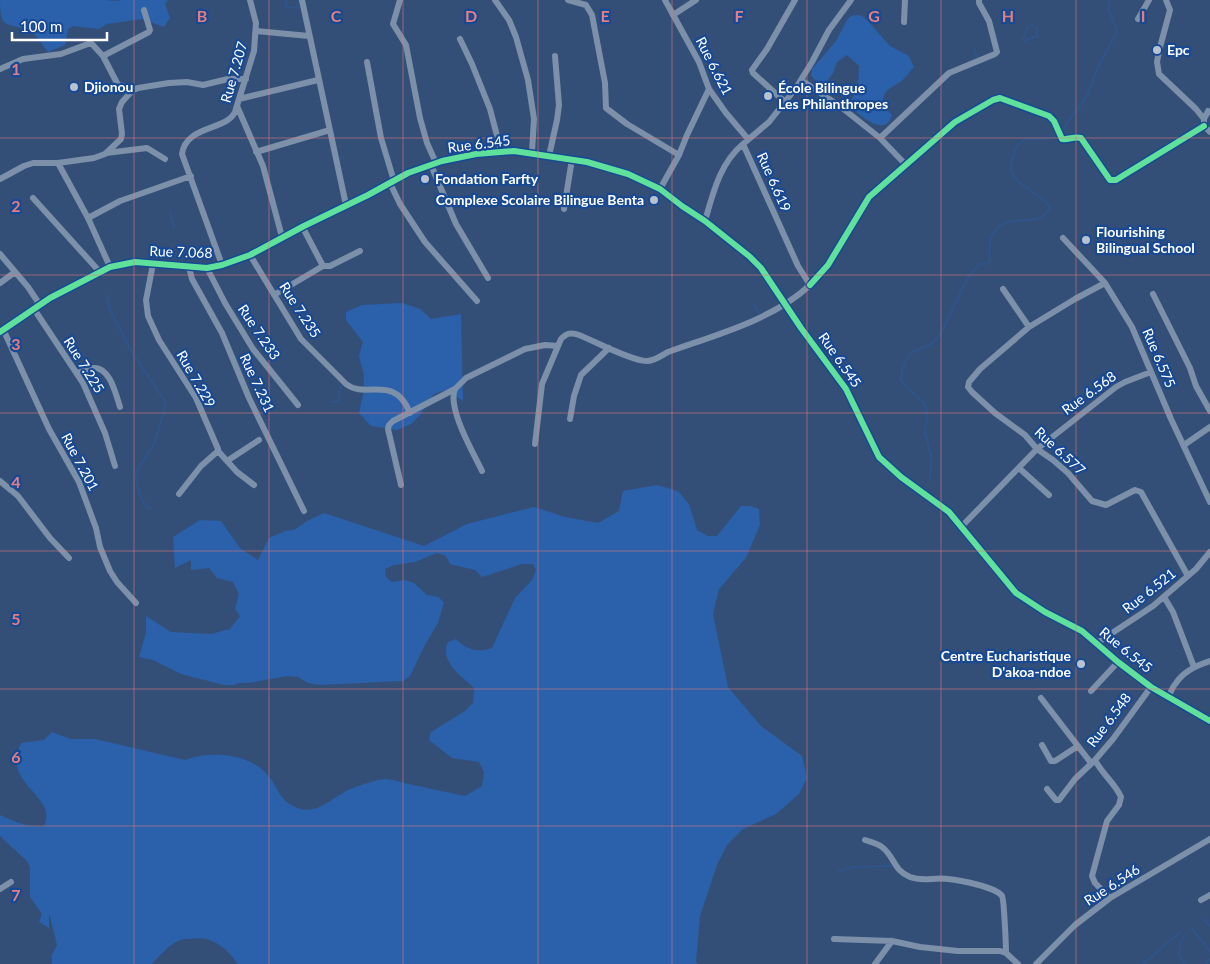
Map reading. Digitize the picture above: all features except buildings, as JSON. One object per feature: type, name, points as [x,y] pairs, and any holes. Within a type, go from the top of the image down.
[{"type":"street","name":"Rue 7.207","points":[[222,265],[182,154],[185,145],[197,133],[234,116],[254,51],[256,23],[250,0]]},
{"type":"street","points":[[302,0],[346,204]]},
{"type":"street","points":[[400,0],[393,24],[406,45],[420,118],[433,164],[456,224],[488,278]]},
{"type":"street","points":[[495,0],[509,20],[516,37],[528,80],[534,119],[532,152]]},
{"type":"street","points":[[568,0],[586,5],[592,15],[605,83],[606,108],[627,124],[679,156]]},
{"type":"street","name":"Rue 6.621","points":[[665,0],[700,62],[709,89],[745,141]]},
{"type":"street","points":[[674,15],[696,0]]},
{"type":"street","points":[[785,102],[752,70],[767,49],[795,0]]},
{"type":"street","name":"Rue 6.619","points":[[810,285],[798,266],[745,141],[769,122],[785,102],[801,80],[829,30],[851,0]]},
{"type":"street","points":[[904,0],[904,22]]},
{"type":"street","points":[[880,138],[949,73],[997,52],[991,28],[979,0]]},
{"type":"street","points":[[1138,18],[1149,0]]},
{"type":"street","points":[[1168,1],[1170,10],[1157,62],[1159,74],[1196,109],[1210,132]]},
{"type":"street","points":[[103,56],[149,32],[144,10]]},
{"type":"street","points":[[256,31],[309,36]]},
{"type":"street","points":[[460,39],[490,109],[501,151]]},
{"type":"street","points":[[0,69],[23,59],[61,54],[92,44],[103,56],[118,85],[136,89],[169,83],[187,82],[203,85],[246,79]]},
{"type":"street","points":[[549,156],[559,105],[556,56]]},
{"type":"street","points":[[367,62],[381,138],[392,182],[400,204],[424,242],[478,301]]},
{"type":"street","points":[[282,237],[263,166],[238,103],[318,80]]},
{"type":"street","points":[[801,80],[841,107],[880,138],[906,165]]},
{"type":"street","points":[[105,154],[121,139],[119,109],[126,97],[136,89]]},
{"type":"street","points":[[660,189],[679,156],[709,89]]},
{"type":"street","points":[[535,444],[542,384],[561,339],[565,335],[574,333],[639,360],[651,361],[666,353],[756,319],[786,304],[810,285],[828,265],[869,197],[954,122],[985,104],[1000,98],[1049,116],[1054,121],[1062,139],[1075,136],[1081,138],[1110,180],[1116,180],[1204,122],[1209,109]]},
{"type":"street","points":[[256,152],[330,130]]},
{"type":"street","points":[[705,221],[717,182],[726,163],[745,141]]},
{"type":"street","points":[[0,179],[33,163],[58,163],[147,148],[165,159]]},
{"type":"street","name":"Rue 6.545","points":[[392,182],[408,173],[433,164],[476,154],[501,151],[532,152],[572,159],[628,174],[660,189],[705,221],[761,268],[801,328],[846,389],[879,457],[901,477],[950,512],[1016,593],[1044,612],[1082,631],[1151,687],[1210,721]]},
{"type":"street","points":[[564,209],[572,159]]},
{"type":"street","points":[[58,163],[88,218],[110,267]]},
{"type":"street","points":[[88,218],[120,201],[191,176]]},
{"type":"street","name":"Rue 7.068","points":[[2,331],[50,298],[110,267],[135,262],[207,268],[222,265],[250,255],[302,226],[392,182]]},
{"type":"street","points":[[33,198],[100,271]]},
{"type":"street","points":[[302,226],[323,266]]},
{"type":"street","name":"Rue 6.575","points":[[1063,238],[1105,283],[1132,326],[1150,372],[1210,502]]},
{"type":"street","points":[[274,295],[323,266],[330,266],[360,251]]},
{"type":"street","name":"Rue 7.225","points":[[0,254],[28,286],[37,307],[90,396],[115,466]]},
{"type":"street","name":"Rue 7.235","points":[[250,255],[302,339],[346,384],[351,388],[381,390],[396,394],[404,400],[410,412]]},
{"type":"street","name":"Rue 7.229","points":[[153,264],[146,300],[148,316],[159,340],[196,398],[218,451],[236,472],[254,485]]},
{"type":"street","name":"Rue 7.231","points":[[192,267],[190,271],[192,280],[222,333],[249,398],[304,511]]},
{"type":"street","name":"Rue 7.233","points":[[207,268],[224,303],[253,349],[298,405]]},
{"type":"street","points":[[0,283],[15,272]]},
{"type":"street","points":[[1003,289],[1029,327],[1105,283]]},
{"type":"street","points":[[1153,294],[1184,356],[1196,386],[1210,411]]},
{"type":"street","name":"Rue 6.577","points":[[1029,327],[989,361],[970,382],[968,387],[995,413],[1025,435],[1037,449],[1054,460],[1092,501],[1106,504],[1135,490],[1142,492],[1188,576]]},
{"type":"street","name":"Rue 7.201","points":[[2,331],[30,383],[49,430],[79,482],[96,528],[100,547],[110,571],[117,582],[136,603]]},
{"type":"street","points":[[401,485],[388,429],[393,421],[455,389],[466,378],[525,349],[545,345],[558,346]]},
{"type":"street","points":[[570,419],[581,375],[609,348]]},
{"type":"street","points":[[77,373],[94,368],[102,370],[108,377],[120,407]]},
{"type":"street","name":"Rue 6.568","points":[[962,526],[1037,449],[1116,388],[1125,382],[1150,372]]},
{"type":"street","points":[[455,389],[453,398],[456,413],[482,470]]},
{"type":"street","points":[[1184,445],[1210,427]]},
{"type":"street","points":[[227,461],[259,440]]},
{"type":"street","points":[[180,494],[201,466],[218,451]]},
{"type":"street","points":[[1019,468],[1049,495]]},
{"type":"street","points":[[0,481],[18,496],[50,538],[69,558]]},
{"type":"street","name":"Rue 6.521","points":[[1097,643],[1164,597],[1188,576],[1210,552]]},
{"type":"street","points":[[1164,597],[1173,612],[1194,667]]},
{"type":"street","points":[[1092,691],[1118,662]]},
{"type":"street","points":[[1168,697],[1176,683],[1194,667],[1210,662]]},
{"type":"street","name":"Rue 6.548","points":[[1110,898],[1095,883],[1092,876],[1107,821],[1119,804],[1121,797],[1111,781],[1093,762],[1114,739],[1151,687]]},
{"type":"street","points":[[1041,698],[1078,746],[1093,762],[1059,800],[1056,800],[1047,789]]},
{"type":"street","points":[[1042,745],[1051,761],[1055,762],[1078,746]]},
{"type":"street","name":"Rue 6.546","points":[[1036,964],[1075,925],[1110,898],[1210,839]]},
{"type":"street","points":[[865,840],[884,848],[898,870],[911,878],[922,880],[948,879],[993,890],[1000,895],[1004,904],[1003,918],[1006,953]]},
{"type":"street","points":[[0,889],[11,882]]},
{"type":"street","points":[[1201,900],[1210,895]]},
{"type":"street","points":[[834,939],[892,941],[920,947],[958,951],[1000,951],[1006,953],[1018,964]]},
{"type":"street","points":[[875,964],[892,941]]},
{"type":"shaded area","points":[[0,0],[168,0],[165,4],[170,18],[164,27],[142,19],[107,24],[99,29],[73,26],[68,29],[65,45],[48,52],[33,33],[7,24],[4,21],[0,10]]},
{"type":"shaded area","points":[[857,15],[867,20],[890,46],[909,56],[914,67],[902,81],[885,93],[883,106],[892,115],[889,122],[884,125],[866,120],[851,107],[851,101],[858,86],[859,66],[847,55],[837,62],[833,73],[822,89],[811,75],[812,69],[836,41],[847,20],[851,16]]},
{"type":"shaded area","points":[[402,303],[420,309],[431,319],[461,314],[463,401],[446,390],[434,394],[420,415],[411,424],[397,430],[371,426],[359,413],[363,395],[364,375],[359,356],[363,342],[346,320],[346,312],[362,305]]},
{"type":"shaded area","points":[[657,485],[678,491],[689,504],[697,530],[708,536],[717,536],[741,506],[759,509],[760,525],[746,558],[719,589],[713,614],[728,687],[761,726],[802,756],[807,778],[799,794],[776,814],[743,829],[727,845],[717,865],[700,916],[696,962],[698,964],[238,964],[228,952],[217,944],[198,938],[178,941],[167,948],[152,964],[52,964],[52,955],[57,945],[49,913],[49,928],[39,922],[42,914],[30,897],[30,867],[27,861],[0,836],[0,815],[21,824],[44,826],[46,815],[44,806],[23,780],[18,769],[17,757],[21,743],[44,740],[52,732],[70,739],[95,739],[185,760],[205,755],[237,757],[248,761],[265,772],[288,803],[308,810],[315,809],[353,788],[383,779],[465,796],[482,786],[484,772],[479,762],[452,758],[429,740],[431,732],[465,711],[473,703],[474,688],[453,668],[449,662],[446,649],[448,642],[456,639],[464,646],[477,650],[492,648],[515,598],[532,580],[536,570],[533,564],[522,564],[482,577],[475,570],[450,564],[446,556],[437,553],[415,562],[394,565],[385,569],[386,577],[392,582],[405,580],[414,583],[427,595],[438,597],[444,602],[438,623],[410,676],[403,681],[320,685],[308,683],[298,677],[287,676],[235,685],[224,685],[181,674],[153,660],[139,657],[146,633],[146,616],[171,632],[211,634],[230,629],[240,616],[235,609],[239,594],[233,582],[217,578],[209,568],[191,570],[191,560],[175,568],[173,537],[200,520],[221,521],[241,549],[258,560],[269,538],[285,531],[294,530],[324,513],[424,546],[467,524],[534,507],[565,517],[598,523],[619,511],[623,491]]},
{"type":"waterway","points":[[110,0],[119,0]]},
{"type":"waterway","points":[[287,0],[285,6],[297,8],[299,0]]},
{"type":"waterway","points":[[1061,132],[1088,94],[1098,67],[1117,32],[1109,9],[1110,0]]},
{"type":"waterway","points":[[1032,25],[1037,28],[1037,36],[1024,41],[1027,28],[1032,25]]},
{"type":"waterway","points":[[974,49],[977,58],[975,59]]},
{"type":"waterway","points":[[930,481],[931,457],[925,432],[926,405],[901,381],[902,370],[908,357],[913,352],[931,344],[939,337],[967,279],[979,264],[989,262],[991,238],[998,227],[1014,221],[1039,218],[1050,207],[1015,179],[1011,171],[1011,163],[1016,148],[1021,142],[1032,139],[1052,138],[1058,135]]},
{"type":"waterway","points":[[170,212],[174,227]]},
{"type":"waterway","points":[[107,295],[110,310],[131,351],[165,401],[164,412],[154,444],[135,473],[141,498],[151,509]]},
{"type":"waterway","points":[[753,304],[760,315]]},
{"type":"waterway","points":[[332,402],[338,401],[341,386]]},
{"type":"waterway","points":[[839,871],[854,867],[893,866]]},
{"type":"waterway","points":[[1203,919],[1210,926]]},
{"type":"waterway","points":[[1192,929],[1210,951]]},
{"type":"waterway","points":[[1143,964],[1180,932]]},
{"type":"waterway","points":[[1184,964],[1179,953],[1181,941],[1185,936]]},
{"type":"waterway","points":[[1205,964],[1210,959]]},
{"type":"cycle path","points":[[810,285],[828,265],[869,197],[955,122],[993,100],[1000,98],[1049,116],[1054,121],[1062,139],[1081,138],[1110,180],[1116,180],[1204,126]]},
{"type":"cycle path","points":[[0,332],[50,298],[110,267],[135,262],[207,268],[222,265],[250,255],[408,173],[442,161],[476,154],[514,151],[587,162],[628,174],[660,189],[705,221],[761,268],[801,328],[846,389],[879,457],[901,477],[949,512],[1016,593],[1045,612],[1082,631],[1151,687],[1210,721]]},
{"type":"place","name":"Epc","points":[[1157,50]]},
{"type":"place","name":"Djionou","points":[[74,87]]},
{"type":"place","name":"École Bilingue Les Philanthropes","points":[[768,96]]},
{"type":"place","name":"Fondation Farfty","points":[[425,179]]},
{"type":"place","name":"Complexe Scolaire Bilingue Benta","points":[[654,200]]},
{"type":"place","name":"Flourishing Bilingual School","points":[[1086,240]]},
{"type":"place","name":"Centre Eucharistique D'akoa-ndoe","points":[[1081,664]]}]
